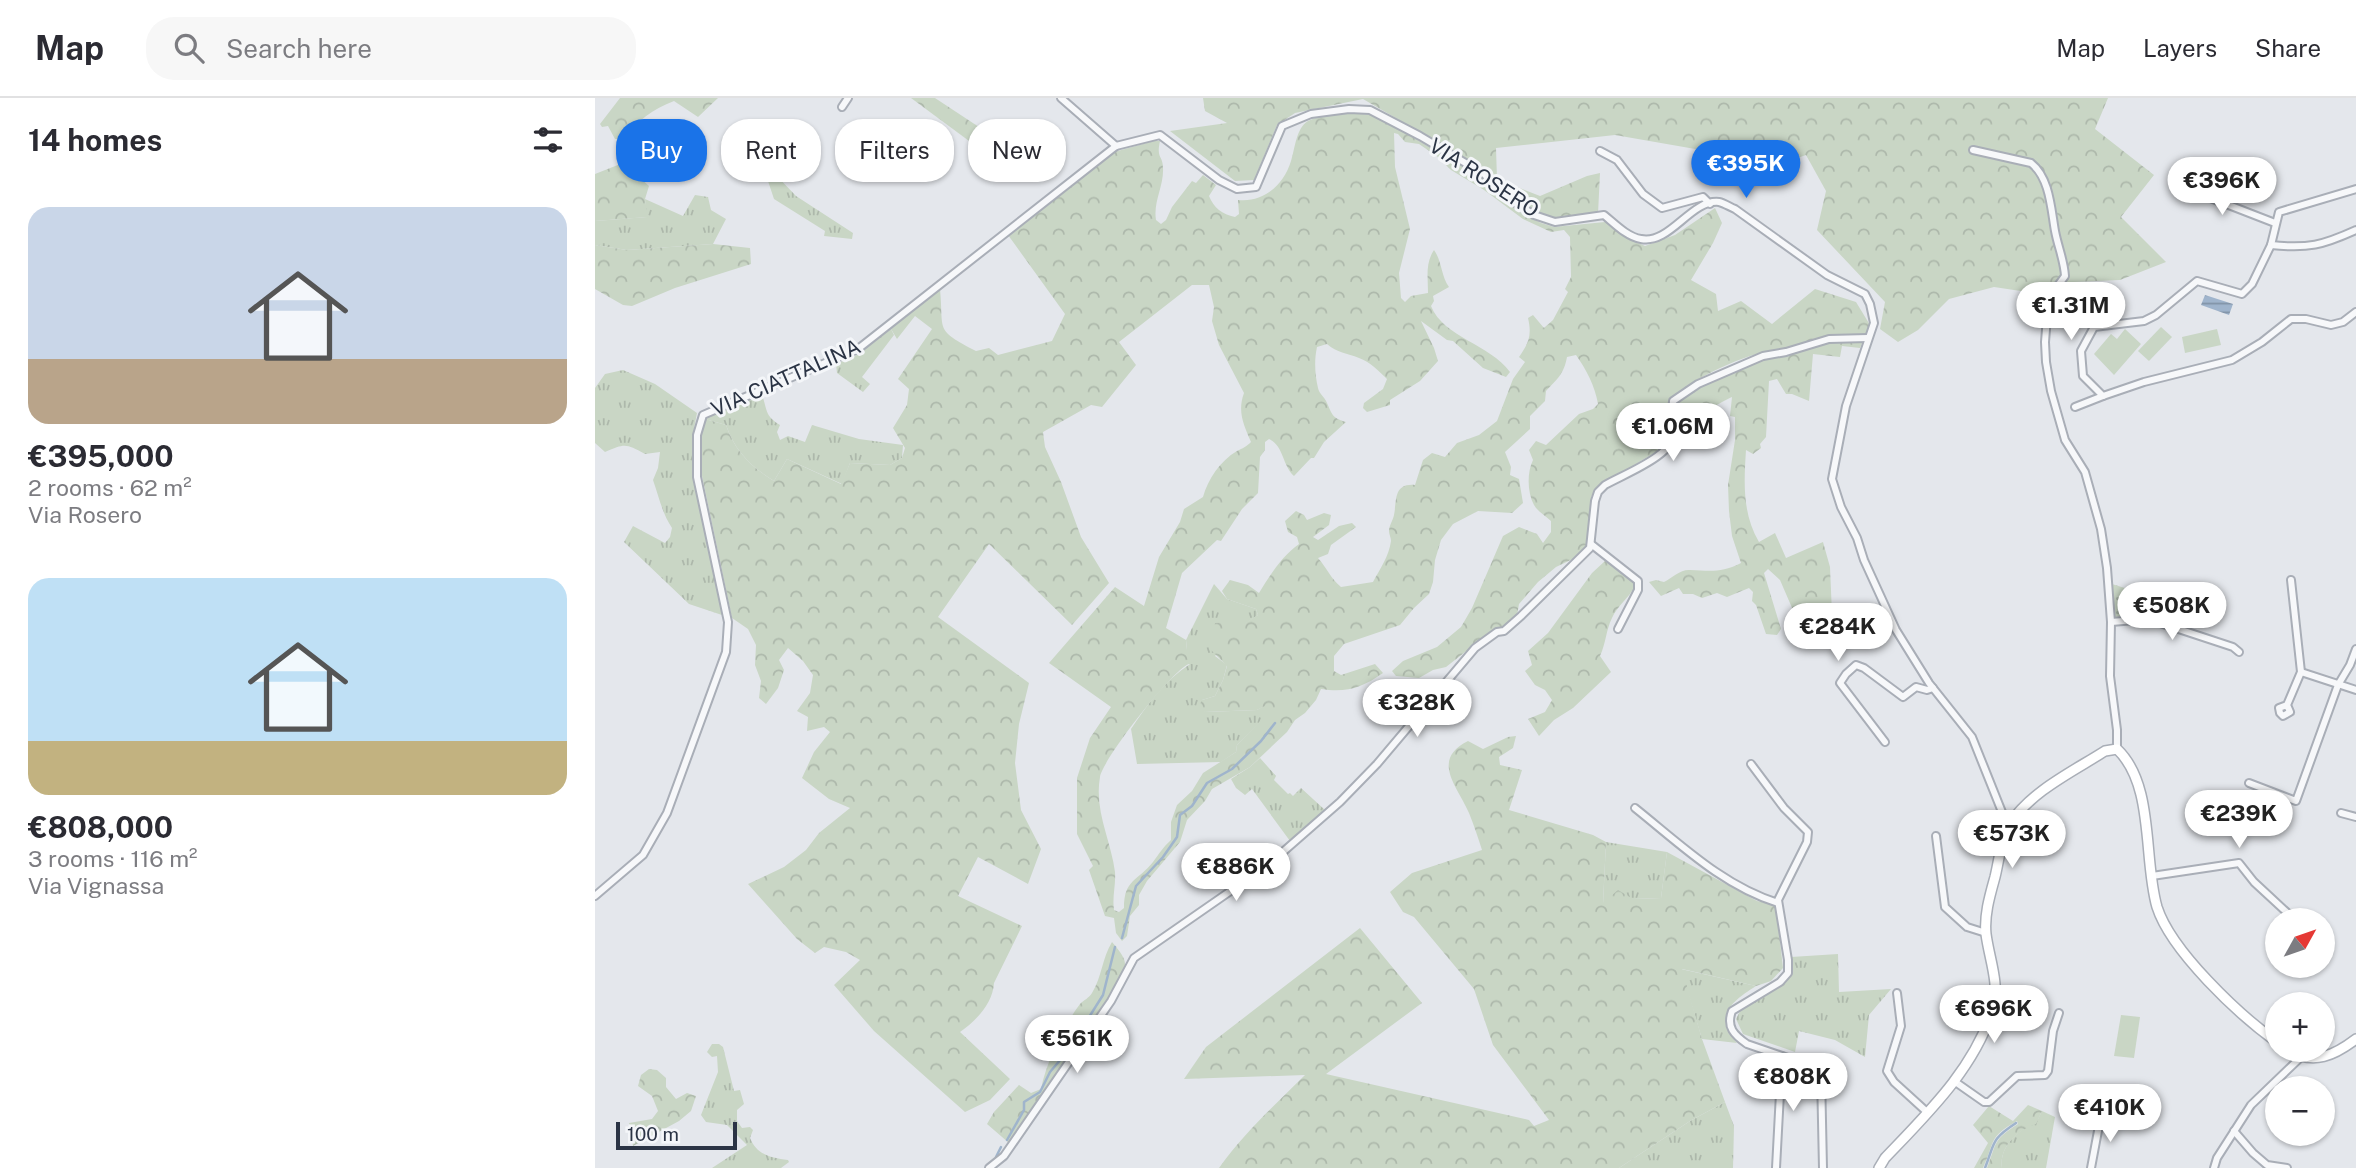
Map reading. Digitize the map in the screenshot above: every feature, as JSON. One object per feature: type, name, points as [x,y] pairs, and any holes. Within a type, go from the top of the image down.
[{"type":"street","points":[[842,107],[848,98]]},
{"type":"street","points":[[1061,98],[1117,146]]},
{"type":"street","name":"VIA ROSERO","points":[[1117,146],[1160,135],[1219,180],[1237,189],[1256,187],[1283,126],[1311,114],[1349,109],[1370,110],[1484,174],[1508,198],[1534,215],[1555,222],[1604,215],[1627,234],[1642,240],[1659,237],[1702,206],[1710,204]]},
{"type":"street","name":"VIA CIATTALINA","points":[[595,897],[643,855],[667,813],[726,652],[728,622],[697,477],[697,435],[703,415],[858,349],[1117,146]]},
{"type":"street","points":[[1973,150],[2022,159],[2039,169],[2043,179],[2065,276],[2051,295],[2048,304],[2045,342],[2050,382],[2065,440],[2091,487],[2107,568],[2111,622],[2110,676],[2117,749],[2131,766],[2141,796],[2158,908],[2170,934],[2217,991],[2265,1033]]},
{"type":"street","points":[[1600,151],[1617,160],[1643,194],[1662,208],[1703,197],[1710,204],[1718,202],[1735,209],[1828,275],[1865,294],[1874,323],[1846,405],[1832,479],[1841,507],[1896,630],[1933,688],[1972,737],[2008,827]]},
{"type":"street","points":[[2177,185],[2275,223]]},
{"type":"street","points":[[2103,396],[2083,376],[2081,351],[2094,327],[2144,321],[2156,316],[2197,281],[2242,294],[2252,284],[2271,245],[2279,212],[2356,188]]},
{"type":"street","points":[[2271,245],[2299,248],[2327,243],[2356,230]]},
{"type":"street","points":[[2075,407],[2144,382],[2232,360],[2262,342],[2291,319],[2306,319],[2331,325],[2343,322],[2356,312]]},
{"type":"street","points":[[989,1168],[1004,1156],[1111,1001],[1135,958],[1268,865],[1340,802],[1377,764],[1475,648],[1497,632],[1504,631],[1590,548],[1598,492],[1605,485],[1665,452],[1676,430],[1673,401],[1682,393],[1763,355],[1786,352],[1829,339],[1868,338]]},
{"type":"street","points":[[2058,414],[2067,411]]},
{"type":"street","points":[[1591,544],[1638,581],[1638,590],[1618,629]]},
{"type":"street","points":[[2287,705],[2301,672],[2291,580]]},
{"type":"street","points":[[2111,622],[2148,620],[2233,647],[2239,652]]},
{"type":"street","points":[[2249,783],[2296,801],[2338,685],[2356,649]]},
{"type":"street","points":[[1885,742],[1840,684],[1846,674],[1856,665],[1864,668],[1902,697],[1916,687],[1927,690],[1933,688]]},
{"type":"street","points":[[2301,672],[2356,690]]},
{"type":"street","points":[[1879,1168],[1954,1081],[1981,1037],[1994,1005],[1994,975],[1986,933],[1988,906],[2008,827],[2036,795],[2105,751],[2117,749]]},
{"type":"street","points":[[1751,764],[1784,808],[1808,832],[1807,842],[1790,872],[1778,903],[1789,960],[1788,973],[1780,982],[1738,1005],[1730,1017],[1731,1029],[1747,1044],[1814,1067],[1821,1074],[1823,1168]]},
{"type":"street","points":[[1635,808],[1715,873],[1756,896],[1778,903]]},
{"type":"street","points":[[2341,813],[2356,817]]},
{"type":"street","points":[[1936,836],[1945,907],[1967,927],[1986,933]]},
{"type":"street","points":[[2152,876],[2239,863],[2254,882],[2282,908]]},
{"type":"street","points":[[1897,993],[1901,1026],[1887,1071],[1893,1082],[1928,1113]]},
{"type":"street","points":[[1954,1081],[1984,1102],[1989,1102],[2017,1076],[2045,1075],[2059,1013]]},
{"type":"street","points":[[2335,1052],[2356,1039]]},
{"type":"street","points":[[1776,1168],[1782,1056]]},
{"type":"street","points":[[2214,1168],[2217,1158],[2251,1105],[2296,1062]]},
{"type":"street","points":[[2091,1168],[2101,1115]]},
{"type":"street","points":[[2234,1131],[2267,1165],[2287,1168]]},
{"type":"green space","points":[[620,98],[718,98],[698,117],[674,101],[643,119],[616,119],[616,139],[608,126],[602,127],[600,124]]},
{"type":"green space","points":[[911,98],[935,98],[968,120],[968,140],[954,130],[954,119],[939,119]]},
{"type":"green space","points":[[1203,98],[2108,98],[2095,129],[2154,175],[2121,217],[2166,262],[2120,280],[2074,282],[2040,294],[1994,287],[1949,299],[1918,330],[1898,342],[1880,329],[1885,302],[1817,230],[1826,191],[1806,155],[1716,186],[1701,150],[1615,135],[1496,148],[1497,179],[1540,196],[1600,173],[1598,214],[1555,219],[1530,210],[1470,161],[1363,99],[1295,113],[1277,125],[1254,180],[1235,181],[1170,131],[1227,123],[1205,111]]},
{"type":"green space","points":[[1357,113],[1370,115],[1391,125],[1482,177],[1521,213],[1554,227],[1605,222],[1645,246],[1675,235],[1715,208],[1722,223],[1691,280],[1716,294],[1718,311],[1741,301],[1772,324],[1815,289],[1856,302],[1870,325],[1860,348],[1842,346],[1840,357],[1813,354],[1809,401],[1786,394],[1777,379],[1769,381],[1766,437],[1760,444],[1761,448],[1753,454],[1746,450],[1745,486],[1753,531],[1759,542],[1775,533],[1786,558],[1823,542],[1830,567],[1832,614],[1799,624],[1780,580],[1768,569],[1764,573],[1781,629],[1777,635],[1766,634],[1756,605],[1752,601],[1753,592],[1749,588],[1727,597],[1717,593],[1702,598],[1683,594],[1679,588],[1661,596],[1649,582],[1664,582],[1687,570],[1716,571],[1741,563],[1732,536],[1729,511],[1728,485],[1735,440],[1735,417],[1730,416],[1732,397],[1694,415],[1680,411],[1674,404],[1698,386],[1728,371],[1789,355],[1789,349],[1775,350],[1742,359],[1708,374],[1668,401],[1672,434],[1666,446],[1597,487],[1591,497],[1592,517],[1587,546],[1579,556],[1556,567],[1538,582],[1519,604],[1517,615],[1503,628],[1497,627],[1446,667],[1433,670],[1419,678],[1396,676],[1392,671],[1403,661],[1437,647],[1461,627],[1503,536],[1519,527],[1537,534],[1543,543],[1551,532],[1551,521],[1535,507],[1530,494],[1529,476],[1533,460],[1529,450],[1536,441],[1546,445],[1579,414],[1598,404],[1580,360],[1576,355],[1567,357],[1562,372],[1546,391],[1545,401],[1530,416],[1530,429],[1505,452],[1511,467],[1510,475],[1519,479],[1523,503],[1512,513],[1478,511],[1453,524],[1441,540],[1429,594],[1400,625],[1344,644],[1334,656],[1334,671],[1341,675],[1375,664],[1383,673],[1353,688],[1321,689],[1305,713],[1250,767],[1212,789],[1187,820],[1180,842],[1147,881],[1139,895],[1139,905],[1130,916],[1127,936],[1122,941],[1116,933],[1114,918],[1105,916],[1089,870],[1093,866],[1077,834],[1077,778],[1090,738],[1111,707],[1049,663],[1115,587],[1144,606],[1159,557],[1180,522],[1184,509],[1203,497],[1211,477],[1225,460],[1251,442],[1241,412],[1244,393],[1219,345],[1212,321],[1214,307],[1209,285],[1192,285],[1119,342],[1136,365],[1102,407],[1091,405],[1043,432],[1045,447],[1081,537],[1109,583],[1072,625],[989,544],[938,617],[1029,683],[1019,724],[1015,763],[1021,810],[1041,849],[1028,884],[978,857],[958,896],[1022,926],[994,983],[991,998],[978,1017],[960,1032],[1010,1079],[990,1100],[965,1112],[874,1031],[834,985],[860,960],[846,952],[824,947],[815,953],[797,939],[748,884],[784,867],[850,808],[829,799],[802,778],[814,752],[830,732],[824,727],[807,731],[808,717],[797,711],[810,693],[813,675],[803,661],[788,648],[779,660],[784,670],[778,688],[766,704],[759,698],[761,681],[755,665],[756,645],[748,629],[732,618],[702,476],[701,436],[705,419],[726,425],[744,457],[774,481],[787,459],[841,484],[850,463],[890,465],[902,458],[905,448],[893,428],[907,405],[909,389],[898,379],[932,329],[915,316],[897,339],[891,329],[940,289],[944,328],[953,338],[976,351],[989,348],[998,355],[1052,341],[1065,314],[1008,235],[1114,152],[1160,141],[1163,175],[1155,213],[1156,220],[1161,224],[1192,181],[1196,183],[1203,175],[1216,185],[1209,196],[1213,204],[1222,212],[1235,217],[1239,214],[1238,200],[1256,199],[1278,185],[1288,170],[1298,134],[1304,124],[1319,117]],"holes":[[[1394,133],[1405,142],[1419,144],[1451,170],[1523,219],[1551,232],[1564,230],[1570,237],[1571,277],[1565,289],[1568,292],[1553,320],[1544,328],[1533,315],[1528,318],[1529,339],[1519,357],[1525,362],[1513,379],[1497,421],[1479,435],[1457,443],[1445,457],[1432,453],[1423,460],[1415,485],[1399,490],[1389,529],[1390,547],[1373,582],[1341,587],[1318,558],[1328,554],[1331,545],[1356,527],[1352,523],[1339,526],[1318,540],[1313,537],[1329,525],[1331,515],[1324,513],[1307,520],[1296,511],[1285,521],[1288,532],[1297,537],[1299,544],[1282,560],[1259,593],[1248,585],[1230,580],[1222,591],[1227,599],[1256,609],[1258,615],[1239,627],[1229,622],[1215,623],[1210,649],[1227,666],[1215,696],[1202,700],[1198,708],[1205,712],[1257,710],[1267,705],[1267,714],[1237,745],[1236,752],[1203,773],[1192,791],[1177,805],[1171,822],[1171,840],[1129,886],[1124,908],[1119,912],[1114,910],[1115,872],[1099,802],[1100,777],[1125,735],[1154,697],[1189,664],[1200,665],[1203,656],[1200,650],[1187,650],[1186,640],[1166,628],[1182,573],[1217,540],[1221,541],[1242,509],[1258,493],[1260,457],[1265,450],[1265,442],[1269,439],[1278,446],[1294,476],[1346,422],[1333,415],[1319,390],[1315,368],[1317,347],[1327,344],[1363,360],[1387,379],[1383,389],[1364,403],[1363,408],[1367,412],[1390,405],[1390,400],[1420,381],[1438,361],[1421,321],[1447,340],[1453,341],[1483,368],[1506,377],[1510,372],[1491,354],[1456,334],[1437,317],[1431,306],[1433,296],[1449,287],[1434,250],[1428,266],[1428,293],[1411,296],[1405,302],[1401,298],[1399,273],[1410,229],[1395,167]]]},
{"type":"green space","points":[[616,166],[616,182],[644,182],[649,186],[645,199],[648,217],[595,221],[595,174]]},
{"type":"green space","points":[[768,182],[783,182],[796,196],[853,233],[852,239],[824,236],[825,231],[774,199]]},
{"type":"green space","points":[[695,195],[708,197],[711,210],[726,219],[713,244],[627,250],[595,245],[595,221],[647,217],[645,199],[683,216]]},
{"type":"green space","points":[[713,244],[750,248],[751,264],[675,288],[632,306],[623,305],[595,289],[595,245],[627,250]]},
{"type":"green space","points":[[2161,327],[2172,337],[2149,361],[2138,351]]},
{"type":"green space","points":[[891,329],[894,335],[862,377],[870,384],[863,392],[837,373],[836,364],[857,355]]},
{"type":"green space","points":[[2125,329],[2141,344],[2114,375],[2094,354],[2111,334],[2117,339]]},
{"type":"green space","points":[[2217,329],[2221,345],[2185,353],[2182,337]]},
{"type":"green space","points":[[623,370],[655,384],[697,413],[693,434],[695,479],[722,615],[689,604],[624,542],[633,526],[665,543],[672,528],[663,511],[653,480],[660,452],[645,454],[626,446],[605,452],[595,443],[595,388],[605,374]]},
{"type":"green space","points":[[761,393],[768,414],[780,425],[777,432],[780,440],[788,436],[805,442],[812,425],[859,439],[903,445],[902,458],[890,465],[850,463],[842,484],[787,459],[774,481],[744,457],[726,425],[705,419]]},
{"type":"green space","points":[[1605,561],[1627,574],[1635,586],[1608,627],[1600,656],[1611,672],[1539,736],[1528,719],[1545,712],[1552,700],[1545,690],[1535,685],[1525,671],[1532,665],[1528,651],[1548,633],[1592,573]]},
{"type":"green space","points":[[1214,584],[1227,599],[1256,609],[1258,615],[1239,628],[1215,656],[1227,665],[1215,696],[1202,700],[1205,712],[1257,710],[1267,704],[1267,715],[1237,745],[1236,752],[1221,762],[1137,764],[1131,729],[1165,685],[1190,664],[1193,651],[1187,650],[1186,640]]},
{"type":"green space","points":[[2112,584],[2131,590],[2133,584],[2151,588],[2145,613],[2115,617]]},
{"type":"green space","points":[[2156,588],[2197,599],[2189,626],[2149,612]]},
{"type":"green space","points":[[2166,597],[2183,602],[2180,610],[2188,613],[2185,623],[2154,613],[2157,602],[2164,604]]},
{"type":"green space","points":[[1516,736],[1513,748],[1499,757],[1500,765],[1522,770],[1509,810],[1593,835],[1606,842],[1603,903],[1618,890],[1633,899],[1661,898],[1667,852],[1757,901],[1776,905],[1783,968],[1771,981],[1756,986],[1682,969],[1702,1039],[1725,1102],[1690,1121],[1619,1168],[1219,1168],[1249,1131],[1305,1075],[1184,1079],[1206,1047],[1360,928],[1422,1003],[1326,1074],[1529,1120],[1534,1126],[1549,1120],[1493,1045],[1474,989],[1414,917],[1403,912],[1390,892],[1412,873],[1482,850],[1469,813],[1450,774],[1451,757],[1457,748],[1468,741],[1483,749]]},
{"type":"green space","points":[[1260,758],[1276,776],[1274,780],[1288,794],[1293,796],[1301,788],[1325,810],[1290,841],[1252,789],[1245,795],[1236,788],[1231,779]]},
{"type":"green space","points":[[1606,842],[1667,852],[1661,898],[1603,904]]},
{"type":"green space","points":[[1112,942],[1124,960],[1122,975],[1009,1143],[987,1124],[994,1112],[1019,1085],[1031,1093],[1041,1089],[1056,1045],[1080,1004],[1092,993]]},
{"type":"green space","points":[[1838,954],[1839,992],[1891,989],[1869,1015],[1865,1057],[1835,1040],[1799,1031],[1795,1052],[1743,1034],[1736,1019],[1740,1011],[1788,979],[1791,974],[1791,957]]},
{"type":"green space","points":[[1681,969],[1756,986],[1733,1004],[1726,1017],[1730,1033],[1737,1043],[1702,1039]]},
{"type":"green space","points":[[2121,1015],[2140,1017],[2134,1058],[2114,1056]]},
{"type":"green space","points":[[712,1044],[723,1047],[734,1091],[740,1090],[744,1104],[737,1110],[737,1121],[742,1128],[750,1127],[753,1130],[750,1138],[761,1152],[770,1157],[788,1160],[781,1168],[712,1168],[747,1145],[727,1125],[706,1122],[701,1115],[718,1072],[717,1056],[712,1057],[707,1052]]},
{"type":"green space","points":[[649,1069],[657,1070],[666,1078],[666,1087],[676,1099],[687,1093],[696,1096],[691,1111],[679,1121],[633,1146],[629,1123],[652,1119],[658,1111],[652,1096],[638,1086],[641,1075]]},
{"type":"green space","points":[[1725,1102],[1734,1126],[1733,1168],[1619,1168],[1690,1121]]},
{"type":"green space","points":[[2028,1105],[2042,1111],[2036,1124],[2022,1130],[2006,1146],[2002,1168],[1987,1168],[1997,1142],[2018,1124],[2017,1121],[1997,1136],[1983,1168],[1974,1168],[1988,1143],[1973,1125],[1989,1106],[2013,1121]]},
{"type":"green space","points":[[2042,1111],[2055,1117],[2046,1168],[2002,1168],[2006,1146],[2022,1130],[2036,1123]]},
{"type":"water","points":[[2205,295],[2233,304],[2229,315],[2201,305]]},
{"type":"waterway","points":[[1122,938],[1136,886],[1177,837],[1180,815],[1192,806],[1207,783],[1232,769],[1275,723]]},
{"type":"waterway","points":[[1007,1140],[1024,1110],[1024,1102],[1040,1092],[1050,1072],[1067,1052],[1103,995],[1115,947]]},
{"type":"waterway","points":[[1985,1168],[1997,1138],[2016,1123]]},
{"type":"waterway","points":[[996,1157],[1001,1147]]}]
